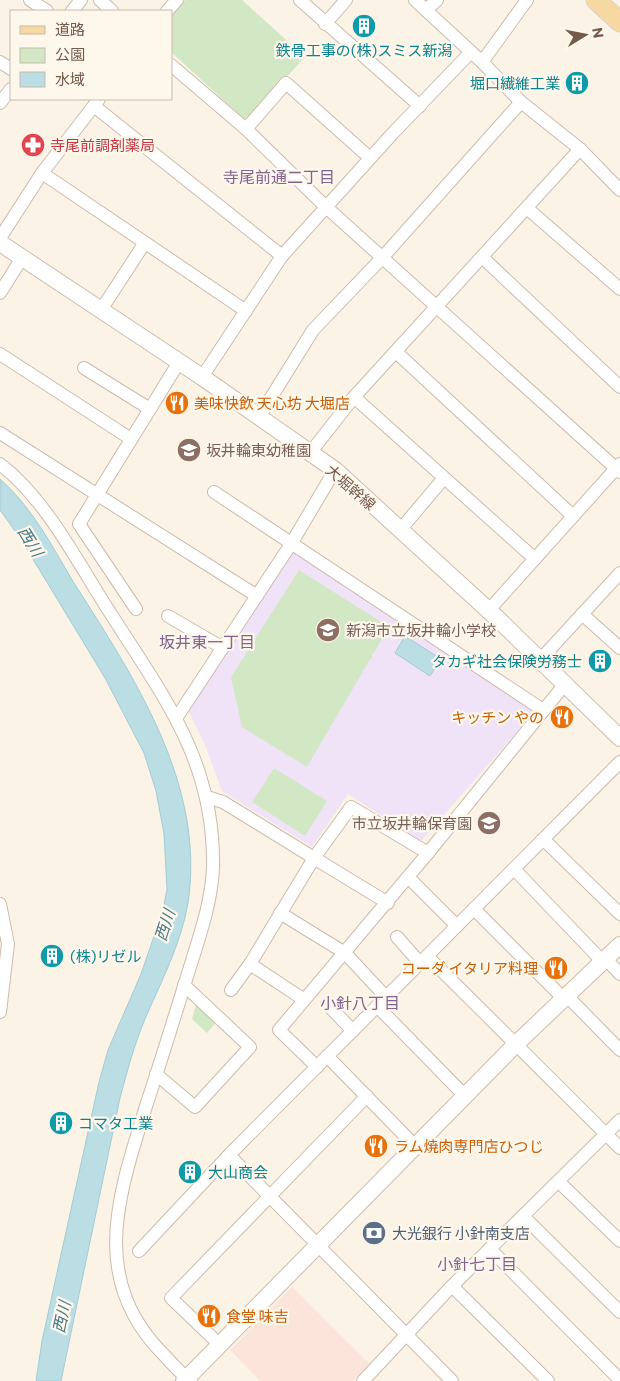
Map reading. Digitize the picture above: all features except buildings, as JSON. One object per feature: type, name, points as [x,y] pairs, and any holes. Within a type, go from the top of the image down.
[{"type":"main road","points":[[600,1],[620,22]]},
{"type":"street","points":[[30,0],[45,10]]},
{"type":"street","points":[[73,10],[81,0]]},
{"type":"street","points":[[100,0],[111,10]]},
{"type":"street","points":[[168,10],[177,0]]},
{"type":"street","points":[[300,0],[420,106]]},
{"type":"street","points":[[325,24],[346,0]]},
{"type":"street","points":[[415,0],[482,62],[521,102],[580,149],[620,190]]},
{"type":"street","points":[[426,10],[437,0]]},
{"type":"street","points":[[482,62],[527,0]]},
{"type":"street","points":[[202,377],[282,256],[370,158],[471,52]]},
{"type":"street","points":[[172,66],[246,129],[437,308],[619,468],[488,611]]},
{"type":"street","points":[[246,129],[286,83],[370,158]]},
{"type":"street","points":[[0,103],[10,89]]},
{"type":"street","points":[[0,238],[42,173],[96,102],[282,256]]},
{"type":"street","points":[[259,417],[313,330],[382,258],[521,102]]},
{"type":"street","points":[[310,453],[354,397],[528,209],[580,149]]},
{"type":"street","points":[[42,173],[144,244],[246,311]]},
{"type":"street","points":[[528,209],[620,289]]},
{"type":"street","name":"大堀幹線","points":[[0,243],[202,377],[335,470],[488,611],[620,738]]},
{"type":"street","points":[[101,310],[144,244]]},
{"type":"street","points":[[0,293],[22,258]]},
{"type":"street","points":[[483,258],[620,388]]},
{"type":"street","points":[[396,352],[573,516]]},
{"type":"street","points":[[0,354],[131,439]]},
{"type":"street","points":[[136,609],[79,524],[179,362]]},
{"type":"street","points":[[84,368],[150,409]]},
{"type":"street","points":[[354,397],[535,559]]},
{"type":"street","points":[[0,433],[257,596]]},
{"type":"street","points":[[0,464],[41,506],[177,717],[195,758],[207,796],[213,868],[203,926],[130,1160],[116,1220],[117,1268],[122,1289],[138,1324],[148,1338],[187,1380],[516,1044],[620,945]]},
{"type":"street","points":[[177,717],[257,596],[335,470]]},
{"type":"street","points":[[400,530],[444,478]]},
{"type":"street","points":[[214,492],[543,710]]},
{"type":"street","points":[[540,660],[620,574]]},
{"type":"street","points":[[582,614],[620,648]]},
{"type":"street","points":[[168,616],[223,648]]},
{"type":"street","points":[[317,1067],[279,1030],[303,999],[345,954],[409,878],[565,684]]},
{"type":"street","points":[[139,1251],[229,1155],[620,762]]},
{"type":"street","points":[[207,796],[223,802],[388,903]]},
{"type":"street","points":[[231,990],[250,964],[314,858],[352,807],[428,853]]},
{"type":"street","points":[[543,839],[620,914]]},
{"type":"street","points":[[514,869],[620,974]]},
{"type":"street","points":[[409,878],[457,926]]},
{"type":"street","points":[[0,904],[8,944],[3,957],[0,1012]]},
{"type":"street","points":[[474,909],[620,1050]]},
{"type":"street","points":[[280,913],[345,954],[382,1002],[465,1096]]},
{"type":"street","points":[[397,937],[424,959],[516,1044],[620,1148]]},
{"type":"street","points":[[250,964],[303,999]]},
{"type":"street","points":[[156,1074],[195,1107],[250,1047],[184,985]]},
{"type":"street","points":[[327,1004],[353,1031]]},
{"type":"street","points":[[327,1056],[415,1146]]},
{"type":"street","points":[[220,1345],[171,1298],[367,1096]]},
{"type":"street","points":[[363,1381],[452,1286],[524,1217],[620,1120]]},
{"type":"street","points":[[229,1155],[452,1381]]},
{"type":"street","points":[[559,1182],[620,1241]]},
{"type":"street","points":[[524,1217],[620,1312]]},
{"type":"street","points":[[490,1249],[620,1380]]},
{"type":"street","points":[[452,1286],[548,1381]]},
{"type":"shaded area","name":"新潟市立坂井輪小学校","points":[[293,552],[537,709],[421,841],[348,794],[312,847],[222,791],[206,747],[188,710]]},
{"type":"shaded area","points":[[292,1287],[370,1364],[353,1381],[260,1381],[230,1350]]},
{"type":"green space","points":[[185,0],[242,0],[305,57],[249,118],[244,119],[172,53],[172,15]]},
{"type":"green space","points":[[299,570],[389,627],[307,767],[242,727],[231,677]]},
{"type":"green space","points":[[274,768],[327,801],[305,836],[252,802]]},
{"type":"green space","points":[[197,1001],[218,1020],[207,1033],[192,1019]]},
{"type":"water","name":"西川","points":[[0,479],[32,514],[120,656],[141,694],[160,734],[176,775],[186,816],[191,859],[188,903],[181,933],[141,1029],[120,1098],[61,1381],[36,1381],[42,1341],[99,1082],[108,1050],[141,974],[163,910],[167,889],[164,834],[156,791],[144,753],[105,678],[22,541],[0,510]]},
{"type":"water","points":[[405,636],[441,659],[430,676],[395,653]]},
{"type":"place","name":"鉄骨工事の(株)スミス新潟","points":[[364,26]]},
{"type":"place","name":"堀口繊維工業","points":[[577,83]]},
{"type":"place","name":"寺尾前調剤薬局","points":[[33,145]]},
{"type":"place","name":"美味快飲 天心坊 大堀店","points":[[177,403]]},
{"type":"place","name":"坂井輪東幼稚園","points":[[189,450]]},
{"type":"place","name":"新潟市立坂井輪小学校","points":[[328,630]]},
{"type":"place","name":"タカギ社会保険労務士","points":[[600,661]]},
{"type":"place","name":"キッチン やの","points":[[562,717]]},
{"type":"place","name":"市立坂井輪保育園","points":[[489,823]]},
{"type":"place","name":"(株)リゼル","points":[[52,956]]},
{"type":"place","name":"コーダ イタリア料理","points":[[556,968]]},
{"type":"place","name":"コマタ工業","points":[[61,1123]]},
{"type":"place","name":"ラム焼肉専門店ひつじ","points":[[376,1146]]},
{"type":"place","name":"大山商会","points":[[190,1172]]},
{"type":"place","name":"大光銀行 小針南支店","points":[[374,1233]]},
{"type":"place","name":"食堂 味吉","points":[[209,1316]]},
{"type":"district","name":"寺尾前通二丁目","points":[[279,176]]},
{"type":"district","name":"坂井東一丁目","points":[[207,641]]},
{"type":"district","name":"小針八丁目","points":[[360,1002]]},
{"type":"district","name":"小針七丁目","points":[[477,1263]]}]
